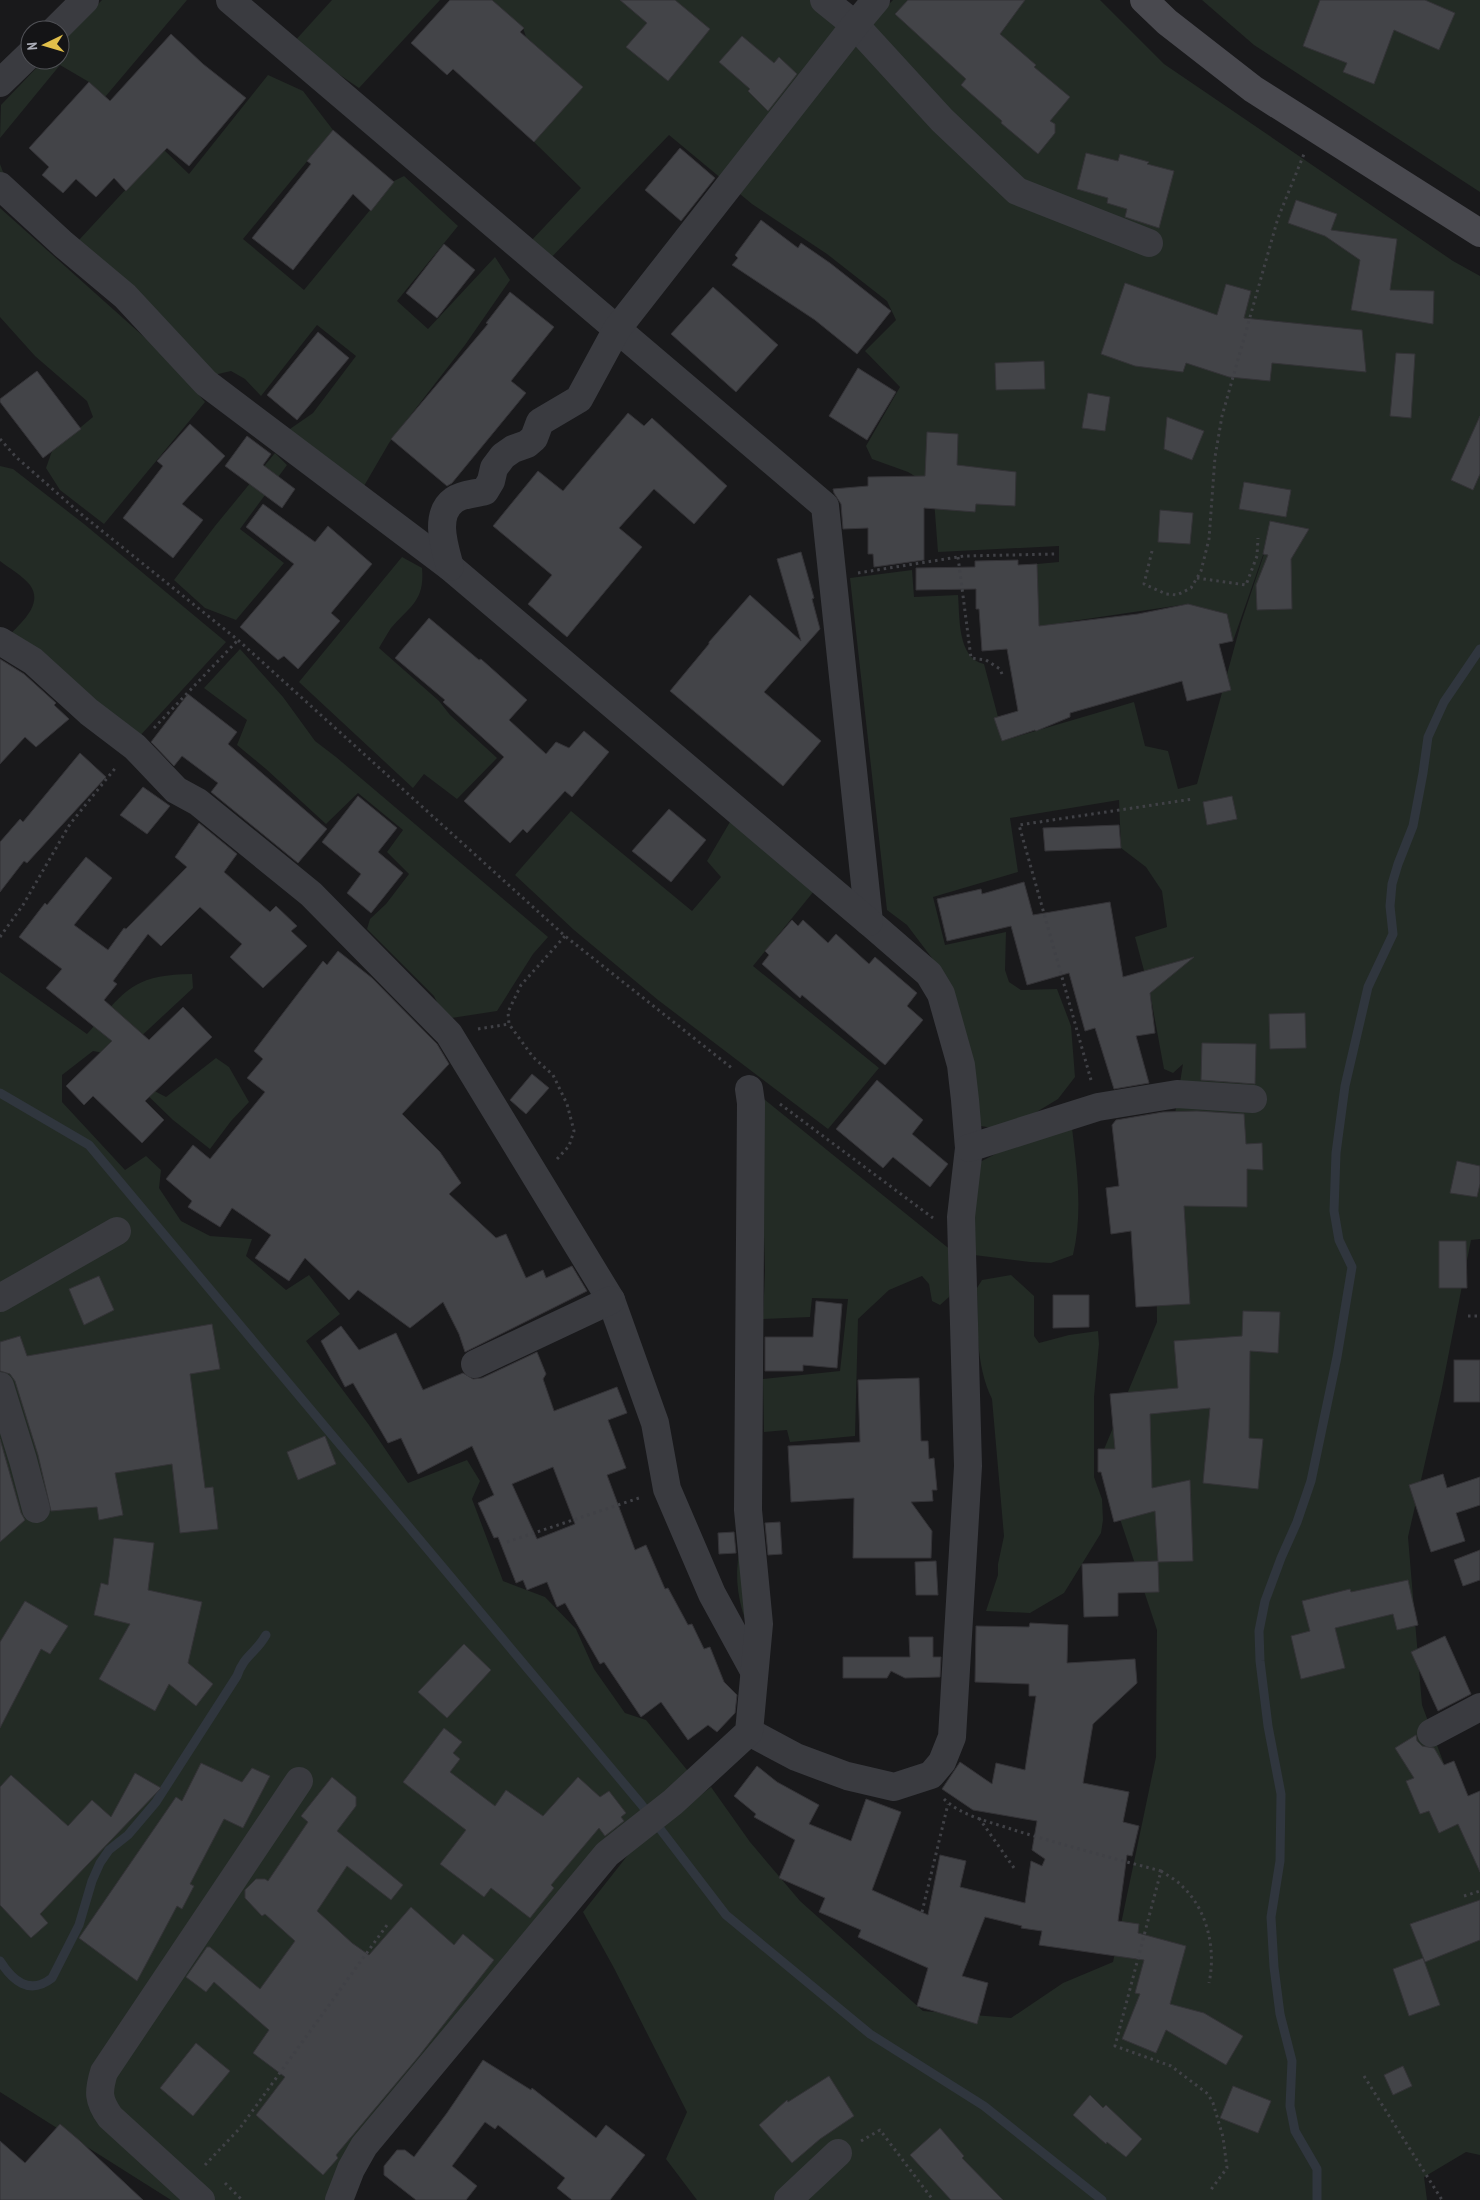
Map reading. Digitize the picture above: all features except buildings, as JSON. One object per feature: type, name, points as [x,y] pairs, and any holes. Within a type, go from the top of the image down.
[{"type":"main road","points":[[1144,0],[1167,22],[1253,89],[1480,233]]},
{"type":"street","points":[[64,20],[85,0]]},
{"type":"street","points":[[230,0],[826,506],[869,922]]},
{"type":"street","points":[[824,0],[854,25],[942,120],[1017,191],[1149,243]]},
{"type":"street","points":[[450,568],[443,540],[442,526],[446,511],[453,500],[484,491],[491,481],[494,468],[503,456],[513,449],[527,444],[534,438],[540,422],[579,398],[617,329],[854,25],[876,0]]},
{"type":"street","points":[[0,83],[20,64]]},
{"type":"street","points":[[0,186],[63,244],[125,296],[206,383],[450,568],[929,974],[941,994],[961,1066],[969,1148],[961,1217],[967,1476],[952,1737],[942,1762],[931,1775],[894,1787],[847,1776],[796,1757],[749,1732]]},
{"type":"street","points":[[0,641],[32,661],[89,712],[135,747],[176,790],[198,802],[311,894],[448,1034],[610,1300],[655,1423],[667,1489],[712,1594],[754,1671]]},
{"type":"street","points":[[339,2200],[351,2169],[364,2146],[608,1854],[673,1802],[749,1732],[758,1624],[748,1510],[751,1113],[749,1088]]},
{"type":"street","points":[[969,1148],[1098,1106],[1177,1094],[1253,1098]]},
{"type":"street","points":[[0,1298],[117,1231]]},
{"type":"street","points":[[475,1364],[610,1300]]},
{"type":"street","points":[[0,1386],[24,1460],[36,1509]]},
{"type":"street","points":[[1431,1733],[1480,1707]]},
{"type":"street","points":[[201,2200],[110,2117],[101,2105],[99,2088],[104,2072],[299,1781]]},
{"type":"street","points":[[788,2200],[838,2153]]},
{"type":"path","points":[[1152,551],[1144,584],[1166,594],[1177,595],[1191,588],[1201,571],[1209,539],[1216,456],[1222,416],[1278,218],[1314,128]]},
{"type":"path","points":[[0,439],[16,457],[81,514],[238,640],[565,936],[745,1078],[749,1088]]},
{"type":"path","points":[[1197,578],[1246,585],[1257,556],[1258,538]]},
{"type":"path","points":[[833,576],[958,557],[1055,554]]},
{"type":"path","points":[[958,557],[971,658],[986,660],[1000,669],[1002,674]]},
{"type":"path","points":[[0,937],[23,906],[70,824],[135,747],[238,640]]},
{"type":"path","points":[[1098,1106],[1018,825],[1193,799]]},
{"type":"path","points":[[539,1181],[569,1146],[574,1131],[567,1104],[553,1076],[533,1057],[509,1024],[508,1012],[521,985],[565,936]]},
{"type":"path","points":[[776,1101],[962,1239]]},
{"type":"path","points":[[1468,1316],[1480,1316]]},
{"type":"path","points":[[507,1542],[667,1489]]},
{"type":"path","points":[[931,1775],[938,1792],[952,1807],[979,1818],[1077,1850],[1161,1871],[1182,1886],[1197,1903],[1206,1923],[1212,1970],[1209,1983]]},
{"type":"path","points":[[922,1912],[948,1804]]},
{"type":"path","points":[[979,1818],[1014,1868]]},
{"type":"path","points":[[1161,1871],[1115,2046],[1171,2066],[1208,2094],[1214,2103],[1223,2137],[1227,2168],[1210,2191]]},
{"type":"path","points":[[1464,1896],[1480,1891]]},
{"type":"path","points":[[205,2165],[240,2128],[387,1925]]},
{"type":"path","points":[[1364,2076],[1442,2200]]},
{"type":"path","points":[[838,2153],[880,2130],[933,2200]]},
{"type":"shaded area","points":[[102,0],[187,0],[105,97],[89,82],[69,70],[70,34]]},
{"type":"shaded area","points":[[332,0],[440,0],[359,88],[293,43]]},
{"type":"shaded area","points":[[492,0],[815,0],[881,12],[893,0],[1100,0],[1164,64],[1453,261],[1480,276],[1480,1239],[1471,1240],[1442,1388],[1408,1537],[1422,1705],[1469,1831],[1480,1845],[1480,2155],[1466,2152],[1424,2177],[1427,2200],[697,2200],[666,2159],[687,2112],[614,1968],[583,1912],[635,1846],[711,1787],[750,1842],[800,1901],[923,2011],[1011,2018],[1063,1983],[1113,1962],[1156,1757],[1157,1630],[1100,1459],[1157,1322],[1156,1233],[1183,1064],[1173,1073],[1164,1069],[1150,993],[1135,937],[1167,927],[1162,891],[1146,867],[1121,848],[1119,800],[1010,818],[1018,872],[933,897],[945,945],[1006,932],[1005,970],[1009,982],[1021,990],[1057,989],[1071,1026],[1075,1077],[1058,1099],[1025,1119],[998,1129],[981,1126],[944,974],[907,925],[887,910],[850,578],[912,570],[914,597],[958,595],[960,625],[964,645],[975,660],[984,664],[998,717],[995,718],[1002,741],[1134,702],[1145,746],[1168,751],[1178,789],[1197,784],[1241,623],[1275,521],[1233,641],[1227,614],[1188,604],[1066,622],[1007,648],[1038,608],[1037,564],[1059,562],[1059,546],[938,552],[933,487],[908,472],[872,459],[866,446],[900,387],[865,351],[896,320],[887,301],[827,254],[752,204],[669,135],[546,263],[529,243],[581,188],[534,142],[582,87],[526,37],[523,28]]},
{"type":"shaded area","points":[[1202,0],[1480,0],[1480,192],[1254,45]]},
{"type":"shaded area","points":[[34,70],[56,70],[0,138],[1,105]]},
{"type":"shaded area","points":[[268,75],[303,91],[333,130],[243,239],[304,290],[394,181],[404,176],[458,226],[397,301],[428,329],[495,257],[510,280],[465,345],[389,443],[364,486],[287,431],[313,413],[356,356],[317,325],[261,396],[245,379],[231,371],[214,375],[0,177],[0,164],[3,172],[79,240],[163,149],[189,174]]},
{"type":"shaded area","points":[[0,208],[162,353],[205,402],[104,524],[60,490],[46,468],[52,451],[93,417],[87,401],[35,356],[0,317]]},
{"type":"shaded area","points":[[275,453],[287,465],[240,529],[284,563],[236,620],[205,608],[174,580],[215,526]]},
{"type":"shaded area","points":[[0,466],[13,469],[84,524],[226,642],[137,739],[5,640],[28,615],[32,608],[34,593],[30,585],[20,575],[0,561]]},
{"type":"shaded area","points":[[402,557],[422,568],[419,596],[391,628],[379,648],[439,701],[450,715],[497,758],[457,799],[424,774],[413,788],[299,682]]},
{"type":"shaded area","points":[[240,649],[283,697],[315,741],[548,937],[533,954],[497,1011],[445,1019],[434,996],[367,929],[370,919],[386,904],[409,874],[387,852],[403,830],[358,793],[326,824],[237,745],[247,720],[204,688]]},
{"type":"shaded area","points":[[571,811],[692,911],[721,877],[707,861],[730,822],[814,891],[753,966],[879,1068],[828,1129],[658,1000],[574,930],[515,875]]},
{"type":"shaded area","points":[[0,972],[87,1034],[121,996],[131,988],[155,978],[192,974],[193,988],[122,1054],[143,1085],[166,1097],[216,1058],[229,1067],[249,1102],[231,1121],[210,1149],[173,1120],[104,1053],[93,1051],[62,1075],[62,1102],[125,1170],[146,1156],[161,1170],[159,1188],[181,1221],[210,1236],[252,1239],[246,1256],[286,1290],[309,1275],[340,1314],[306,1341],[369,1425],[408,1483],[467,1460],[480,1481],[472,1499],[503,1581],[545,1597],[576,1629],[594,1669],[625,1713],[646,1720],[692,1776],[607,1854],[328,2200],[171,2200],[0,2092]]},
{"type":"shaded area","points":[[760,1096],[952,1251],[949,1297],[940,1305],[932,1301],[929,1284],[922,1276],[889,1290],[858,1319],[855,1436],[790,1442],[787,1430],[764,1432],[763,1379],[840,1371],[848,1299],[812,1298],[810,1317],[763,1319],[765,1271]]},
{"type":"shaded area","points":[[1072,1128],[1078,1207],[1078,1223],[1073,1255],[1051,1263],[974,1255],[970,1228],[976,1164],[1017,1143]]},
{"type":"shaded area","points":[[1011,1275],[1034,1296],[1034,1336],[1039,1343],[1069,1335],[1098,1331],[1099,1344],[1094,1397],[1094,1477],[1102,1499],[1103,1520],[1101,1533],[1064,1593],[1030,1613],[986,1611],[998,1575],[998,1564],[1004,1536],[992,1399],[983,1372],[978,1344],[977,1288],[982,1280]]},
{"type":"shaded area","points":[[742,1540],[746,1622],[740,1602],[737,1581],[739,1550]]},
{"type":"waterway","points":[[1317,2200],[1317,2169],[1295,2131],[1290,2106],[1292,2061],[1280,2014],[1274,1967],[1271,1917],[1280,1861],[1281,1794],[1268,1726],[1260,1661],[1259,1631],[1265,1601],[1297,1522],[1311,1481],[1337,1357],[1352,1267],[1339,1240],[1334,1211],[1336,1153],[1345,1086],[1368,987],[1393,934],[1390,906],[1392,884],[1413,826],[1428,737],[1444,702],[1480,649]]},
{"type":"waterway","points":[[0,1093],[89,1145],[641,1804],[726,1915],[870,2034],[984,2106],[1102,2200]]},
{"type":"waterway","points":[[0,1961],[10,1974],[29,1986],[36,1986],[52,1978],[79,1925],[92,1881],[100,1863],[109,1850],[128,1835],[156,1802],[237,1676],[243,1663],[266,1635]]}]
